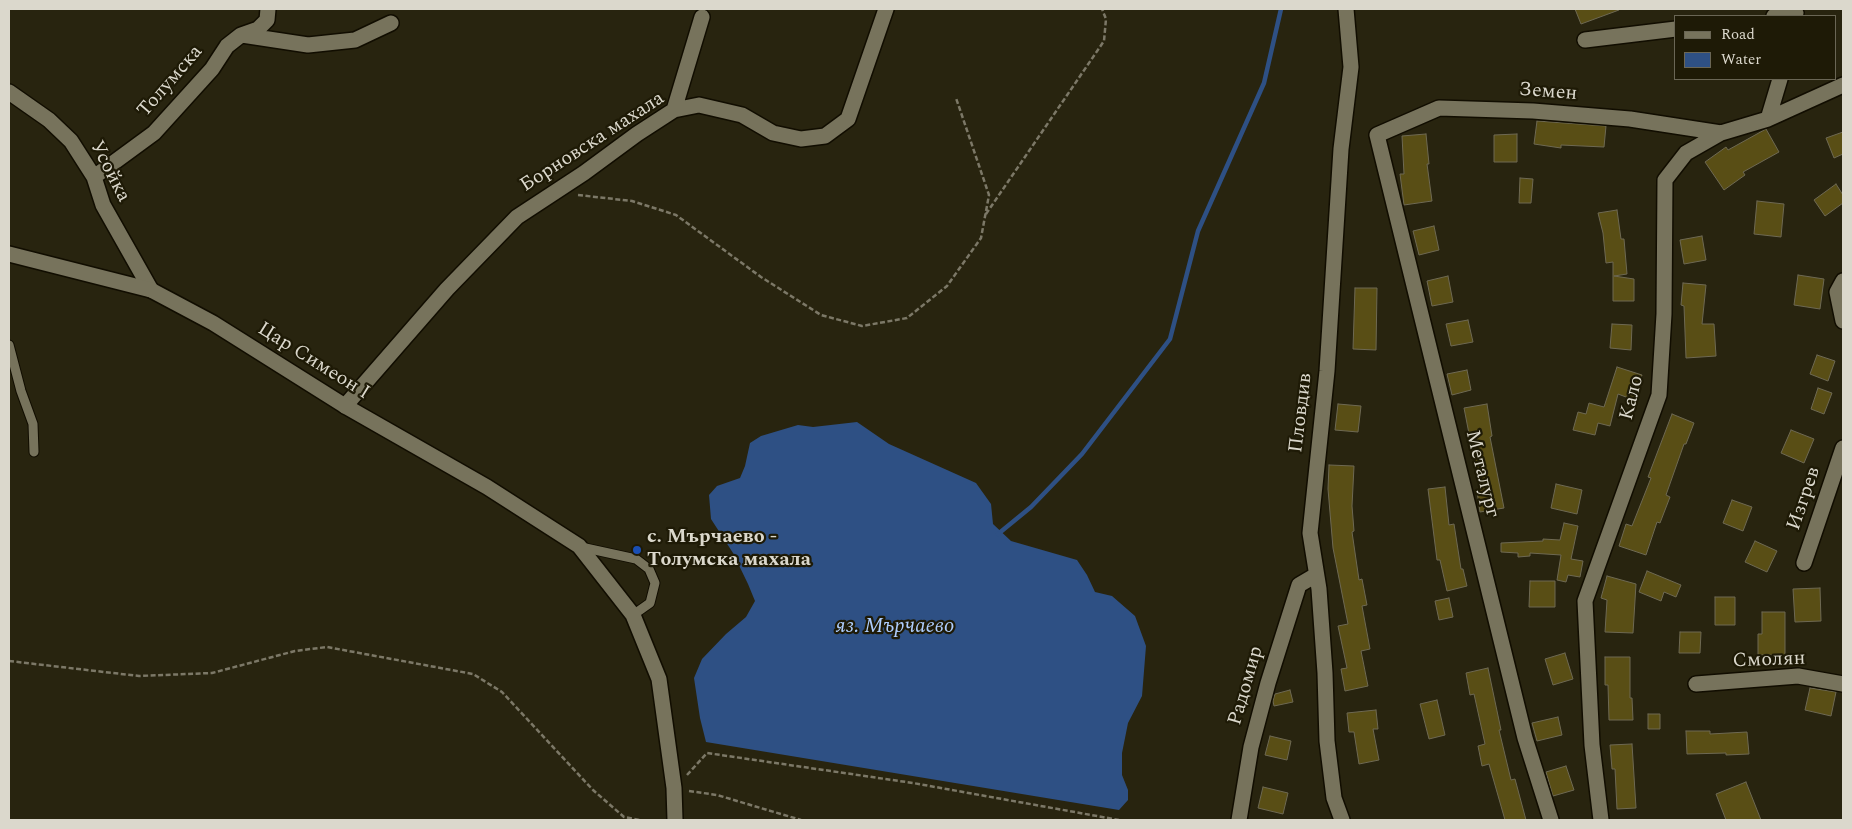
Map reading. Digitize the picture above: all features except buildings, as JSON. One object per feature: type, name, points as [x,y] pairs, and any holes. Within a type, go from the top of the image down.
[{"type":"street","name":"Толумска","points":[[94,177],[154,133],[212,69],[227,46],[241,35],[258,29],[267,20],[268,9]]},
{"type":"street","name":"Борновска махала","points":[[345,406],[447,289],[510,223],[674,110],[699,105],[742,115],[773,133],[801,140],[825,136],[848,119],[886,9]]},
{"type":"street","name":"Пловдив","points":[[1342,820],[1334,798],[1327,740],[1325,673],[1319,589],[1310,533],[1328,371],[1341,149],[1351,66],[1346,9]]},
{"type":"street","points":[[674,110],[704,13]]},
{"type":"street","points":[[1781,15],[1796,13]]},
{"type":"street","points":[[241,35],[308,45],[355,40],[391,23]]},
{"type":"street","points":[[1585,40],[1674,29]]},
{"type":"street","points":[[1768,119],[1780,80]]},
{"type":"street","name":"Кало","points":[[1601,820],[1592,745],[1585,601],[1659,395],[1664,314],[1665,180],[1686,153],[1721,133],[1768,119],[1843,85]]},
{"type":"street","name":"Усойка","points":[[9,92],[49,120],[71,141],[94,177],[103,205],[151,290]]},
{"type":"street","name":"Земен","points":[[1377,135],[1439,108],[1533,111],[1630,119],[1721,133]]},
{"type":"street","name":"Металург","points":[[1377,135],[1525,738],[1551,820]]},
{"type":"street","name":"Цар Симеон I","points":[[9,254],[151,290],[213,323],[345,406],[487,487],[579,546],[633,615]]},
{"type":"street","points":[[1843,281],[1837,292],[1843,321]]},
{"type":"street","name":"Изгрев","points":[[1804,563],[1843,448]]},
{"type":"street","name":"Радомир","points":[[1239,820],[1251,748],[1268,683],[1299,585],[1316,575]]},
{"type":"street","points":[[633,615],[658,679],[674,788],[675,820]]},
{"type":"street","name":"Смолян","points":[[1696,684],[1798,676],[1843,684]]},
{"type":"lane","points":[[9,345],[21,391],[33,424],[34,452]]},
{"type":"lane","points":[[579,546],[636,559],[648,569],[655,583],[650,603],[633,615]]},
{"type":"path","points":[[986,215],[1104,41],[1106,19],[1102,9]]},
{"type":"path","points":[[554,192],[632,201],[676,215],[762,277],[821,315],[862,326],[907,318],[947,286],[981,238],[989,196],[956,98]]},
{"type":"path","points":[[9,661],[139,676],[212,673],[295,651],[327,646],[473,674],[502,692],[593,790],[624,817],[640,820]]},
{"type":"path","points":[[674,788],[707,754],[913,784],[1119,820]]},
{"type":"path","points":[[674,788],[717,796],[801,820]]},
{"type":"water","name":"яз. Мърчаево","points":[[857,422],[889,444],[976,483],[991,504],[993,524],[1011,541],[1077,560],[1095,592],[1112,596],[1135,616],[1146,646],[1142,696],[1128,723],[1122,753],[1122,775],[1128,790],[1128,800],[1119,810],[706,742],[694,678],[702,659],[726,634],[746,617],[755,601],[733,553],[711,519],[709,495],[717,486],[740,478],[745,466],[750,443],[761,436],[798,425],[813,427]]},
{"type":"waterway","points":[[998,534],[1031,507],[1082,454],[1170,339],[1198,231],[1264,83],[1281,9]]},
{"type":"place","name":"с. Мърчаево - Толумска махала","points":[[637,550]]}]
